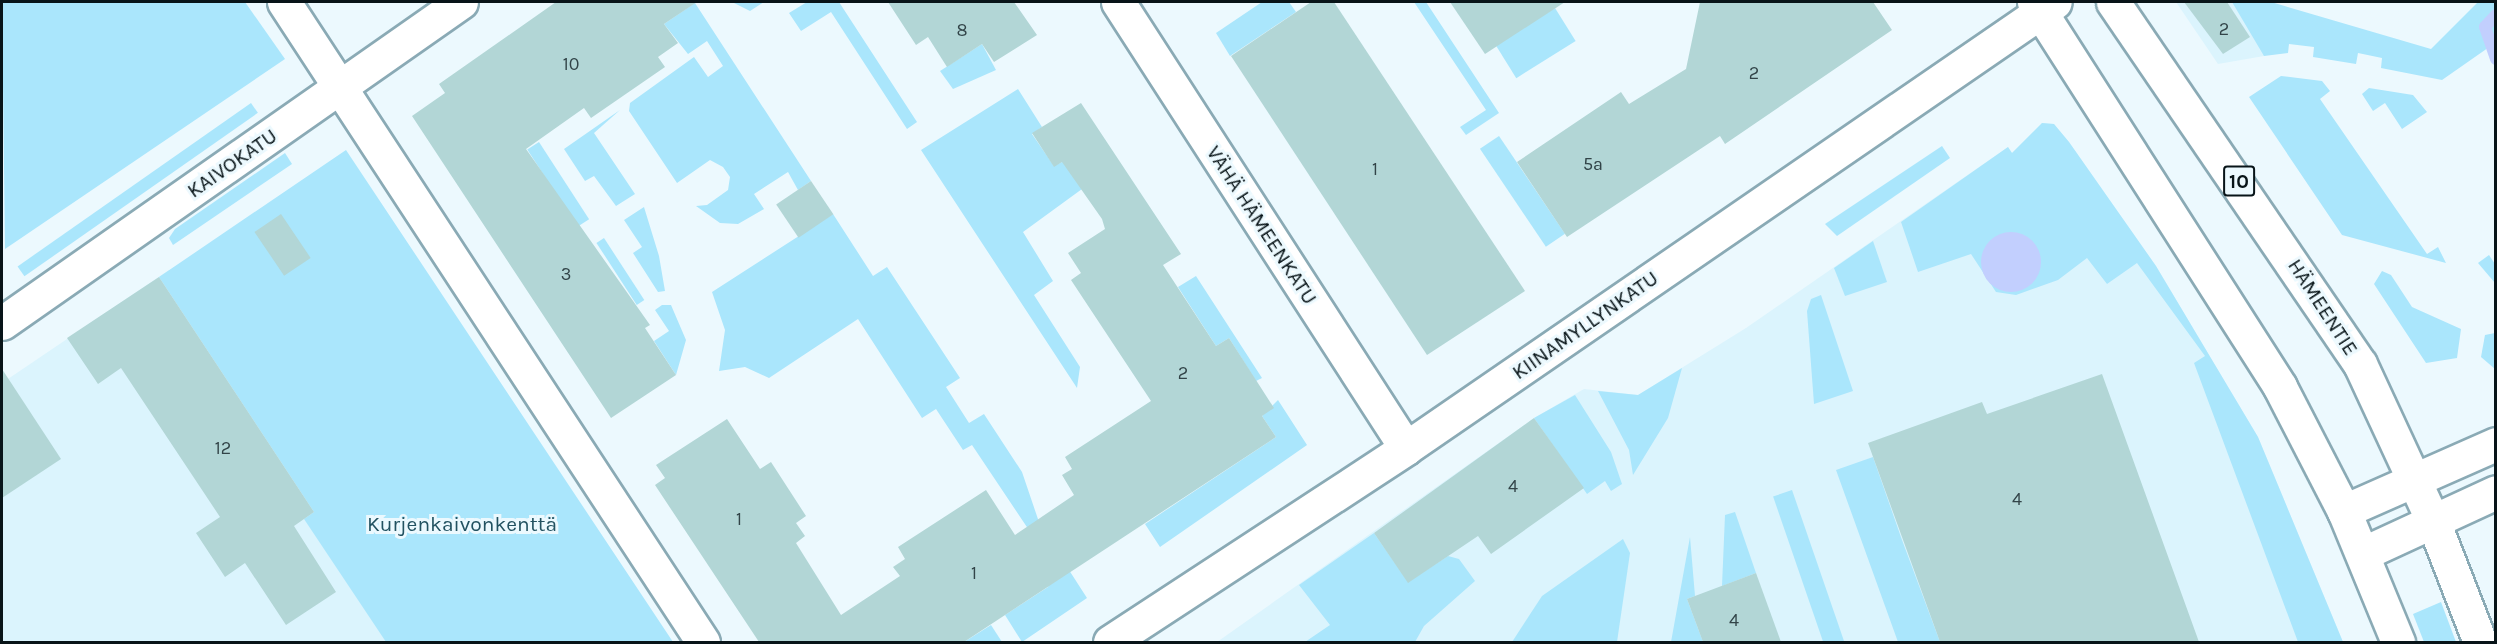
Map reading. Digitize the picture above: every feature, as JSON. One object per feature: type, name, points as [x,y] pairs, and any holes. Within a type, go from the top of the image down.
[{"type":"main road","points":[[284,2],[342,84],[703,642]]},
{"type":"main road","name":"KAIVOKATU","points":[[6,312],[461,2]]},
{"type":"main road","name":"VÄHÄ HÄMEENKATU","points":[[1118,2],[1406,448]]},
{"type":"main road","name":"HÄMEENTIE","points":[[2113,2],[2320,300],[2360,364],[2433,521],[2480,642]]},
{"type":"main road","points":[[2044,5],[2222,289],[2344,511],[2364,553],[2398,642]]},
{"type":"main road","name":"KIINAMYLLYNKATU","points":[[1110,642],[1406,448],[2044,5]]},
{"type":"main road","points":[[2344,511],[2414,478],[2496,444]]},
{"type":"main road","points":[[2364,553],[2496,492]]},
{"type":"shaded area","points":[[2176,2],[2271,2],[2264,56],[2218,64]]},
{"type":"shaded area","points":[[2042,123],[2054,124],[2069,142],[2156,266],[2258,437],[2343,642],[1217,642],[1534,418],[1584,389],[1638,395],[1746,328],[2008,147],[2012,153]]},
{"type":"shaded area","points":[[2011,232],[2028,237],[2036,245],[2041,262],[2036,279],[2028,287],[2011,292],[1994,287],[1986,279],[1981,262],[1986,245],[1994,237]]},
{"type":"shaded area","points":[[169,270],[408,642],[2,642],[2,383]]},
{"type":"green space","points":[[2,2],[245,2],[285,59],[5,249]]},
{"type":"green space","points":[[732,2],[764,2],[750,11]]},
{"type":"green space","points":[[807,2],[839,2],[917,122],[907,129],[831,12],[801,31],[789,13]]},
{"type":"green space","points":[[1262,2],[1289,2],[1296,12],[1230,56],[1216,33]]},
{"type":"green space","points":[[1414,2],[1426,2],[1499,113],[1466,135],[1460,127],[1486,110]]},
{"type":"green space","points":[[2232,2],[2271,2],[2431,49],[2478,2],[2495,2],[2495,43],[2442,80],[2381,68],[2382,58],[2358,53],[2356,64],[2313,57],[2314,47],[2289,44],[2288,53],[2264,56]]},
{"type":"green space","points":[[695,3],[811,181],[798,190],[788,172],[754,194],[764,209],[738,224],[720,223],[696,206],[707,205],[728,190],[730,177],[723,167],[710,160],[677,183],[629,111],[630,103],[694,57],[708,77],[723,66],[707,41],[688,54],[664,24]]},
{"type":"green space","points":[[1555,8],[1576,41],[1516,78],[1496,45]]},
{"type":"green space","points":[[982,44],[996,70],[953,89],[940,71]]},
{"type":"green space","points":[[2281,76],[2322,81],[2330,91],[2320,99],[2427,254],[2438,247],[2446,263],[2342,235],[2249,97]]},
{"type":"green space","points":[[2369,88],[2413,95],[2427,112],[2402,129],[2385,103],[2373,111],[2362,94]]},
{"type":"green space","points":[[1018,89],[1042,127],[1032,134],[1054,166],[1064,161],[1082,189],[1023,232],[1053,281],[1034,295],[1080,367],[1077,388],[921,150]]},
{"type":"green space","points":[[251,103],[258,113],[24,276],[18,266]]},
{"type":"green space","points":[[620,110],[594,133],[635,194],[616,206],[594,176],[585,181],[564,149]]},
{"type":"green space","points":[[2042,123],[2054,124],[2069,142],[2156,266],[2258,437],[2343,642],[2298,642],[2194,363],[2205,356],[2137,263],[2107,284],[2087,258],[2058,280],[2016,295],[1996,292],[1971,254],[1918,272],[1901,222],[2008,147],[2012,153]]},
{"type":"green space","points":[[1499,136],[1565,234],[1546,247],[1480,149]]},
{"type":"green space","points":[[539,142],[589,219],[577,227],[527,150]]},
{"type":"green space","points":[[1942,146],[1950,158],[1837,236],[1825,224]]},
{"type":"green space","name":"Kurjenkaivonkenttä","points":[[346,150],[673,642],[386,642],[304,519],[314,512],[159,277]]},
{"type":"green space","points":[[285,153],[292,164],[173,245],[169,238],[175,229]]},
{"type":"green space","points":[[644,207],[659,256],[665,291],[658,292],[633,253],[642,247],[624,220]]},
{"type":"green space","points":[[833,214],[873,276],[887,267],[960,378],[946,387],[969,423],[984,414],[1022,472],[1040,525],[1087,598],[1022,642],[1005,615],[1048,587],[1055,569],[972,445],[963,450],[936,409],[922,418],[858,319],[769,378],[745,367],[719,371],[725,330],[712,292]]},
{"type":"green space","points":[[604,238],[644,300],[637,305],[596,243]]},
{"type":"green space","points":[[1873,241],[1887,282],[1845,296],[1834,268]]},
{"type":"green space","points":[[2489,255],[2495,264],[2495,283],[2478,263]]},
{"type":"green space","points":[[2382,271],[2391,275],[2412,307],[2461,329],[2457,358],[2426,363],[2374,284]]},
{"type":"green space","points":[[1196,276],[1262,378],[1256,381],[1229,338],[1216,346],[1178,287]]},
{"type":"green space","points":[[1821,295],[1853,391],[1814,404],[1807,311],[1811,299]]},
{"type":"green space","points":[[662,305],[671,305],[686,340],[676,375],[654,341],[669,331],[655,310]]},
{"type":"green space","points":[[2496,333],[2495,369],[2481,357],[2485,335]]},
{"type":"green space","points":[[1682,368],[1668,418],[1633,475],[1629,450],[1598,391],[1638,395]]},
{"type":"green space","points":[[1575,395],[1611,452],[1622,484],[1611,491],[1605,481],[1587,494],[1534,418]]},
{"type":"green space","points":[[1278,400],[1307,445],[1160,547],[1145,524],[1276,437],[1262,416]]},
{"type":"green space","points":[[1873,457],[1940,642],[1898,642],[1836,470]]},
{"type":"green space","points":[[1792,490],[1844,642],[1823,642],[1773,497]]},
{"type":"green space","points":[[1735,512],[1756,573],[1722,586],[1725,515]]},
{"type":"green space","points":[[1374,533],[1408,582],[1448,556],[1459,559],[1475,581],[1424,626],[1415,642],[1305,642],[1330,625],[1299,585]]},
{"type":"green space","points":[[1690,537],[1695,596],[1687,599],[1703,642],[1671,642]]},
{"type":"green space","points":[[1623,539],[1630,553],[1617,642],[1512,642],[1542,596]]},
{"type":"green space","points":[[2441,602],[2456,642],[2424,642],[2413,614]]},
{"type":"green space","points":[[991,625],[1002,642],[964,642]]},
{"type":"building","points":[[556,2],[697,2],[664,24],[678,43],[658,57],[665,67],[591,118],[584,108],[526,149],[650,325],[645,328],[676,375],[611,418],[412,116],[445,93],[439,84]]},
{"type":"building","points":[[888,2],[1014,2],[1037,35],[994,62],[982,44],[947,67],[928,37],[916,45]]},
{"type":"building","points":[[1311,2],[1334,2],[1525,291],[1427,355],[1231,56]]},
{"type":"building","points":[[1450,2],[1565,2],[1485,54]]},
{"type":"building","points":[[1700,2],[1873,2],[1892,30],[1725,144],[1720,136],[1567,237],[1517,162],[1621,92],[1629,104],[1686,69]]},
{"type":"building","points":[[2184,2],[2227,2],[2250,37],[2223,54]]},
{"type":"building","points":[[1081,103],[1181,254],[1163,265],[1216,346],[1229,338],[1274,408],[1262,416],[1276,437],[964,642],[759,642],[655,485],[665,478],[656,465],[727,419],[760,469],[771,462],[806,516],[796,523],[805,536],[796,543],[841,615],[900,576],[893,567],[905,559],[898,547],[986,490],[1015,535],[1074,495],[1062,475],[1072,469],[1065,457],[1151,401],[1071,280],[1081,273],[1068,253],[1105,229],[1102,219],[1062,162],[1054,167],[1032,133]]},
{"type":"building","points":[[811,181],[833,214],[799,238],[776,204]]},
{"type":"building","points":[[281,214],[311,258],[284,276],[254,232]]},
{"type":"building","points":[[159,277],[314,512],[294,526],[336,592],[286,625],[245,563],[225,577],[196,533],[220,517],[121,368],[98,384],[67,338]]},
{"type":"building","points":[[2,369],[61,459],[2,498]]},
{"type":"building","points":[[2102,374],[2199,642],[1940,642],[1868,443],[1982,402],[1987,414]]},
{"type":"building","points":[[1534,418],[1584,488],[1491,554],[1478,536],[1408,583],[1374,533]]},
{"type":"building","points":[[1756,573],[1781,642],[1703,642],[1687,599]]},
{"type":"waterway","points":[[2496,15],[2485,27],[2496,59]]}]
